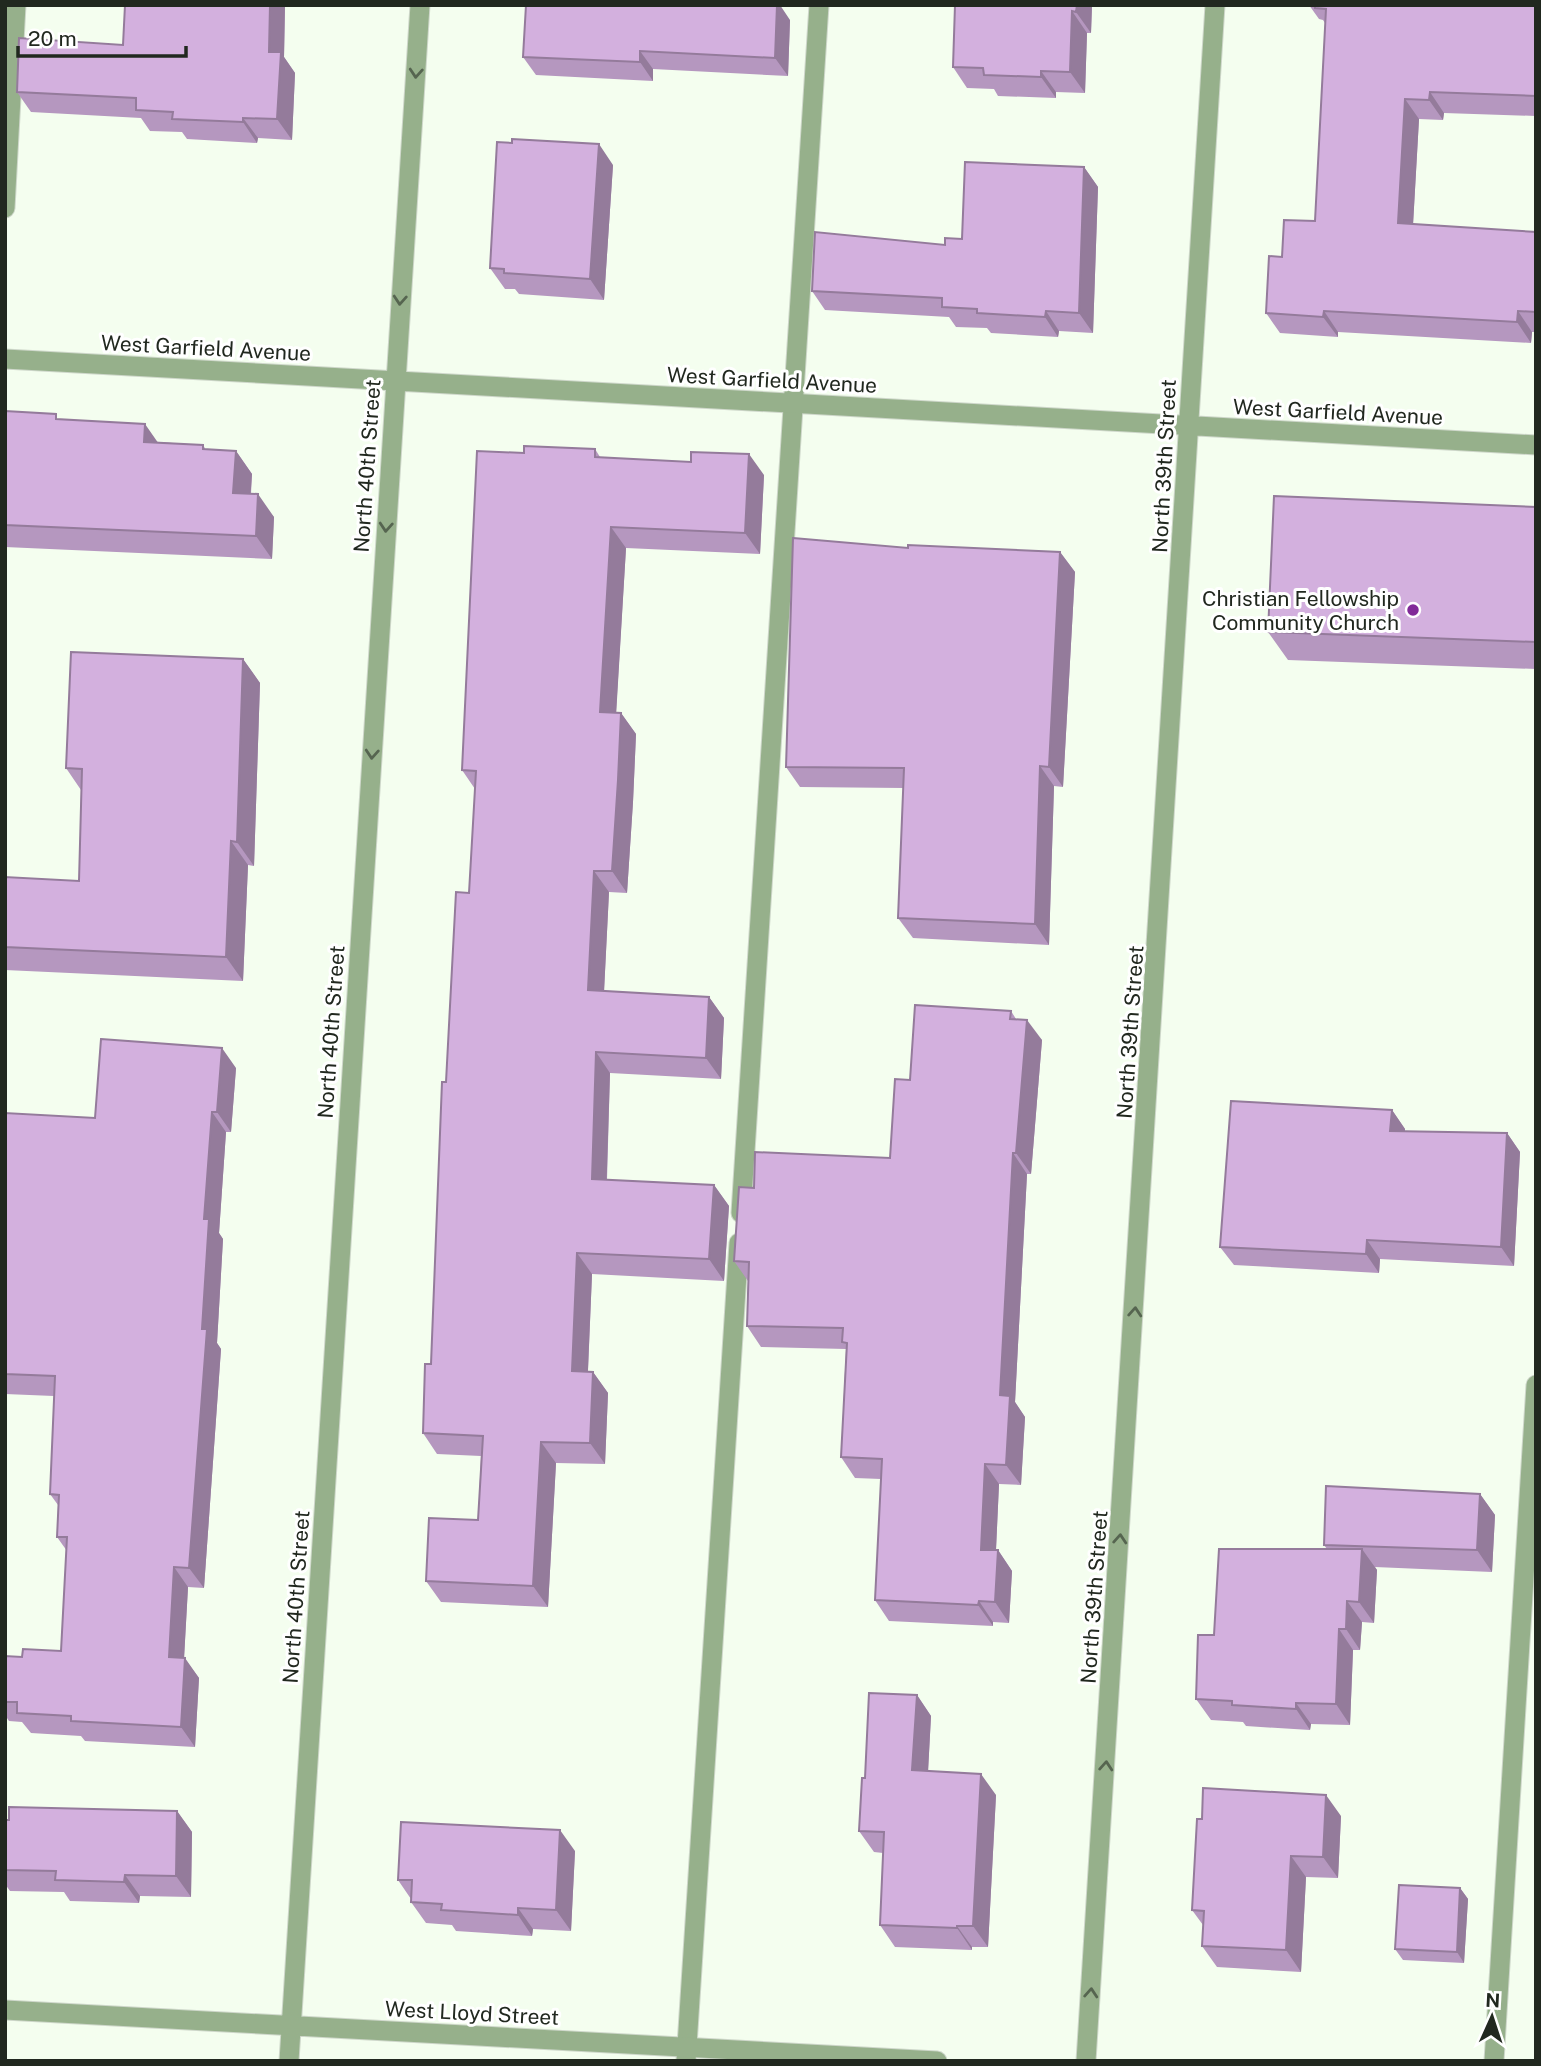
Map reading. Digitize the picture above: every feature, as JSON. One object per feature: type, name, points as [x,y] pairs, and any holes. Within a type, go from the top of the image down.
[{"type":"street","points":[[5,208],[16,5]]},
{"type":"street","name":"North 40th Street","points":[[289,2061],[420,5]]},
{"type":"street","points":[[687,2055],[819,5]]},
{"type":"street","name":"North 39th Street","points":[[1086,2061],[1171,755],[1215,5]]},
{"type":"street","name":"West Garfield Avenue","points":[[5,359],[1536,445]]},
{"type":"street","points":[[1494,2061],[1536,1385]]},
{"type":"street","name":"West Lloyd Street","points":[[5,2010],[291,2026],[687,2055],[937,2061]]},
{"type":"building","points":[[125,5],[270,5],[269,52],[281,52],[277,119],[243,118],[243,122],[172,119],[173,112],[136,110],[136,98],[17,92],[19,38],[123,45]]},
{"type":"building","points":[[526,5],[777,5],[775,58],[640,51],[640,62],[523,57]]},
{"type":"building","points":[[955,5],[1077,5],[1076,12],[1072,11],[1070,72],[1041,71],[1041,77],[984,75],[983,68],[953,67]]},
{"type":"building","points":[[1315,5],[1536,5],[1536,96],[1430,92],[1429,100],[1405,99],[1398,223],[1536,232],[1536,312],[1518,311],[1517,322],[1324,311],[1323,317],[1266,313],[1269,256],[1282,257],[1284,220],[1315,221],[1326,9],[1315,8]]},
{"type":"building","points":[[512,139],[599,144],[590,279],[504,273],[504,269],[490,268],[497,142],[512,143]]},
{"type":"building","points":[[965,162],[1084,167],[1079,313],[1046,311],[1045,317],[977,313],[977,309],[942,307],[942,298],[812,291],[815,232],[945,245],[945,238],[962,239]]},
{"type":"building","points":[[5,411],[56,414],[56,419],[145,424],[144,442],[203,445],[203,449],[236,451],[233,493],[258,494],[256,536],[5,525]]},
{"type":"building","points":[[524,446],[595,449],[595,457],[691,462],[691,452],[749,454],[745,533],[611,527],[600,712],[621,713],[618,780],[612,871],[594,871],[588,990],[709,997],[706,1058],[596,1052],[592,1179],[714,1185],[709,1259],[577,1253],[572,1371],[593,1372],[590,1443],[541,1442],[533,1586],[426,1581],[429,1518],[478,1520],[483,1436],[423,1433],[425,1364],[431,1364],[442,1082],[446,1082],[456,892],[469,893],[476,771],[462,770],[477,451],[524,453]]},
{"type":"building","name":"Christian Fellowship Community Church","points":[[1274,496],[1536,507],[1536,642],[1268,632]]},
{"type":"building","points":[[793,538],[908,548],[908,545],[1060,552],[1049,767],[1040,766],[1035,924],[898,918],[904,768],[786,767]]},
{"type":"building","points":[[71,652],[243,659],[237,842],[231,841],[226,957],[5,947],[5,877],[79,881],[82,769],[66,768]]},
{"type":"building","points":[[915,1005],[1011,1011],[1010,1019],[1027,1020],[1016,1153],[1013,1153],[1000,1395],[1010,1396],[1006,1465],[985,1464],[981,1550],[998,1550],[995,1602],[979,1601],[978,1605],[875,1600],[882,1459],[841,1457],[847,1343],[842,1342],[843,1328],[747,1326],[749,1262],[734,1261],[739,1187],[754,1188],[755,1152],[890,1158],[895,1079],[910,1080]]},
{"type":"building","points":[[101,1039],[222,1048],[217,1112],[212,1112],[204,1219],[209,1219],[202,1329],[207,1329],[189,1568],[174,1567],[169,1657],[185,1658],[181,1727],[71,1721],[71,1716],[17,1713],[17,1702],[5,1702],[5,1656],[22,1657],[23,1649],[61,1651],[67,1537],[57,1537],[59,1495],[50,1494],[55,1376],[5,1374],[5,1113],[95,1118]]},
{"type":"building","points":[[1231,1101],[1392,1110],[1390,1131],[1507,1133],[1501,1247],[1367,1240],[1366,1254],[1220,1247]]},
{"type":"building","points":[[1326,1486],[1480,1494],[1477,1550],[1324,1545]]},
{"type":"building","points":[[1219,1549],[1362,1549],[1359,1602],[1347,1601],[1346,1629],[1339,1629],[1336,1704],[1296,1703],[1296,1709],[1232,1705],[1232,1701],[1196,1699],[1198,1635],[1214,1635]]},
{"type":"building","points":[[869,1693],[917,1695],[912,1770],[981,1774],[973,1926],[957,1928],[880,1925],[884,1832],[859,1831],[862,1778],[865,1778]]},
{"type":"building","points":[[1203,1788],[1326,1795],[1323,1857],[1291,1856],[1286,1950],[1202,1946],[1204,1911],[1192,1910],[1197,1819],[1202,1819]]},
{"type":"building","points":[[9,1807],[177,1811],[176,1876],[125,1875],[124,1882],[55,1880],[56,1871],[5,1870],[5,1820],[9,1820]]},
{"type":"building","points":[[401,1822],[560,1830],[556,1910],[518,1908],[518,1915],[441,1910],[442,1904],[411,1902],[412,1880],[398,1880]]},
{"type":"building","points":[[1399,1885],[1460,1888],[1457,1952],[1395,1949]]},
{"type":"place","name":"Christian Fellowship Community Church","points":[[1413,610]]}]
